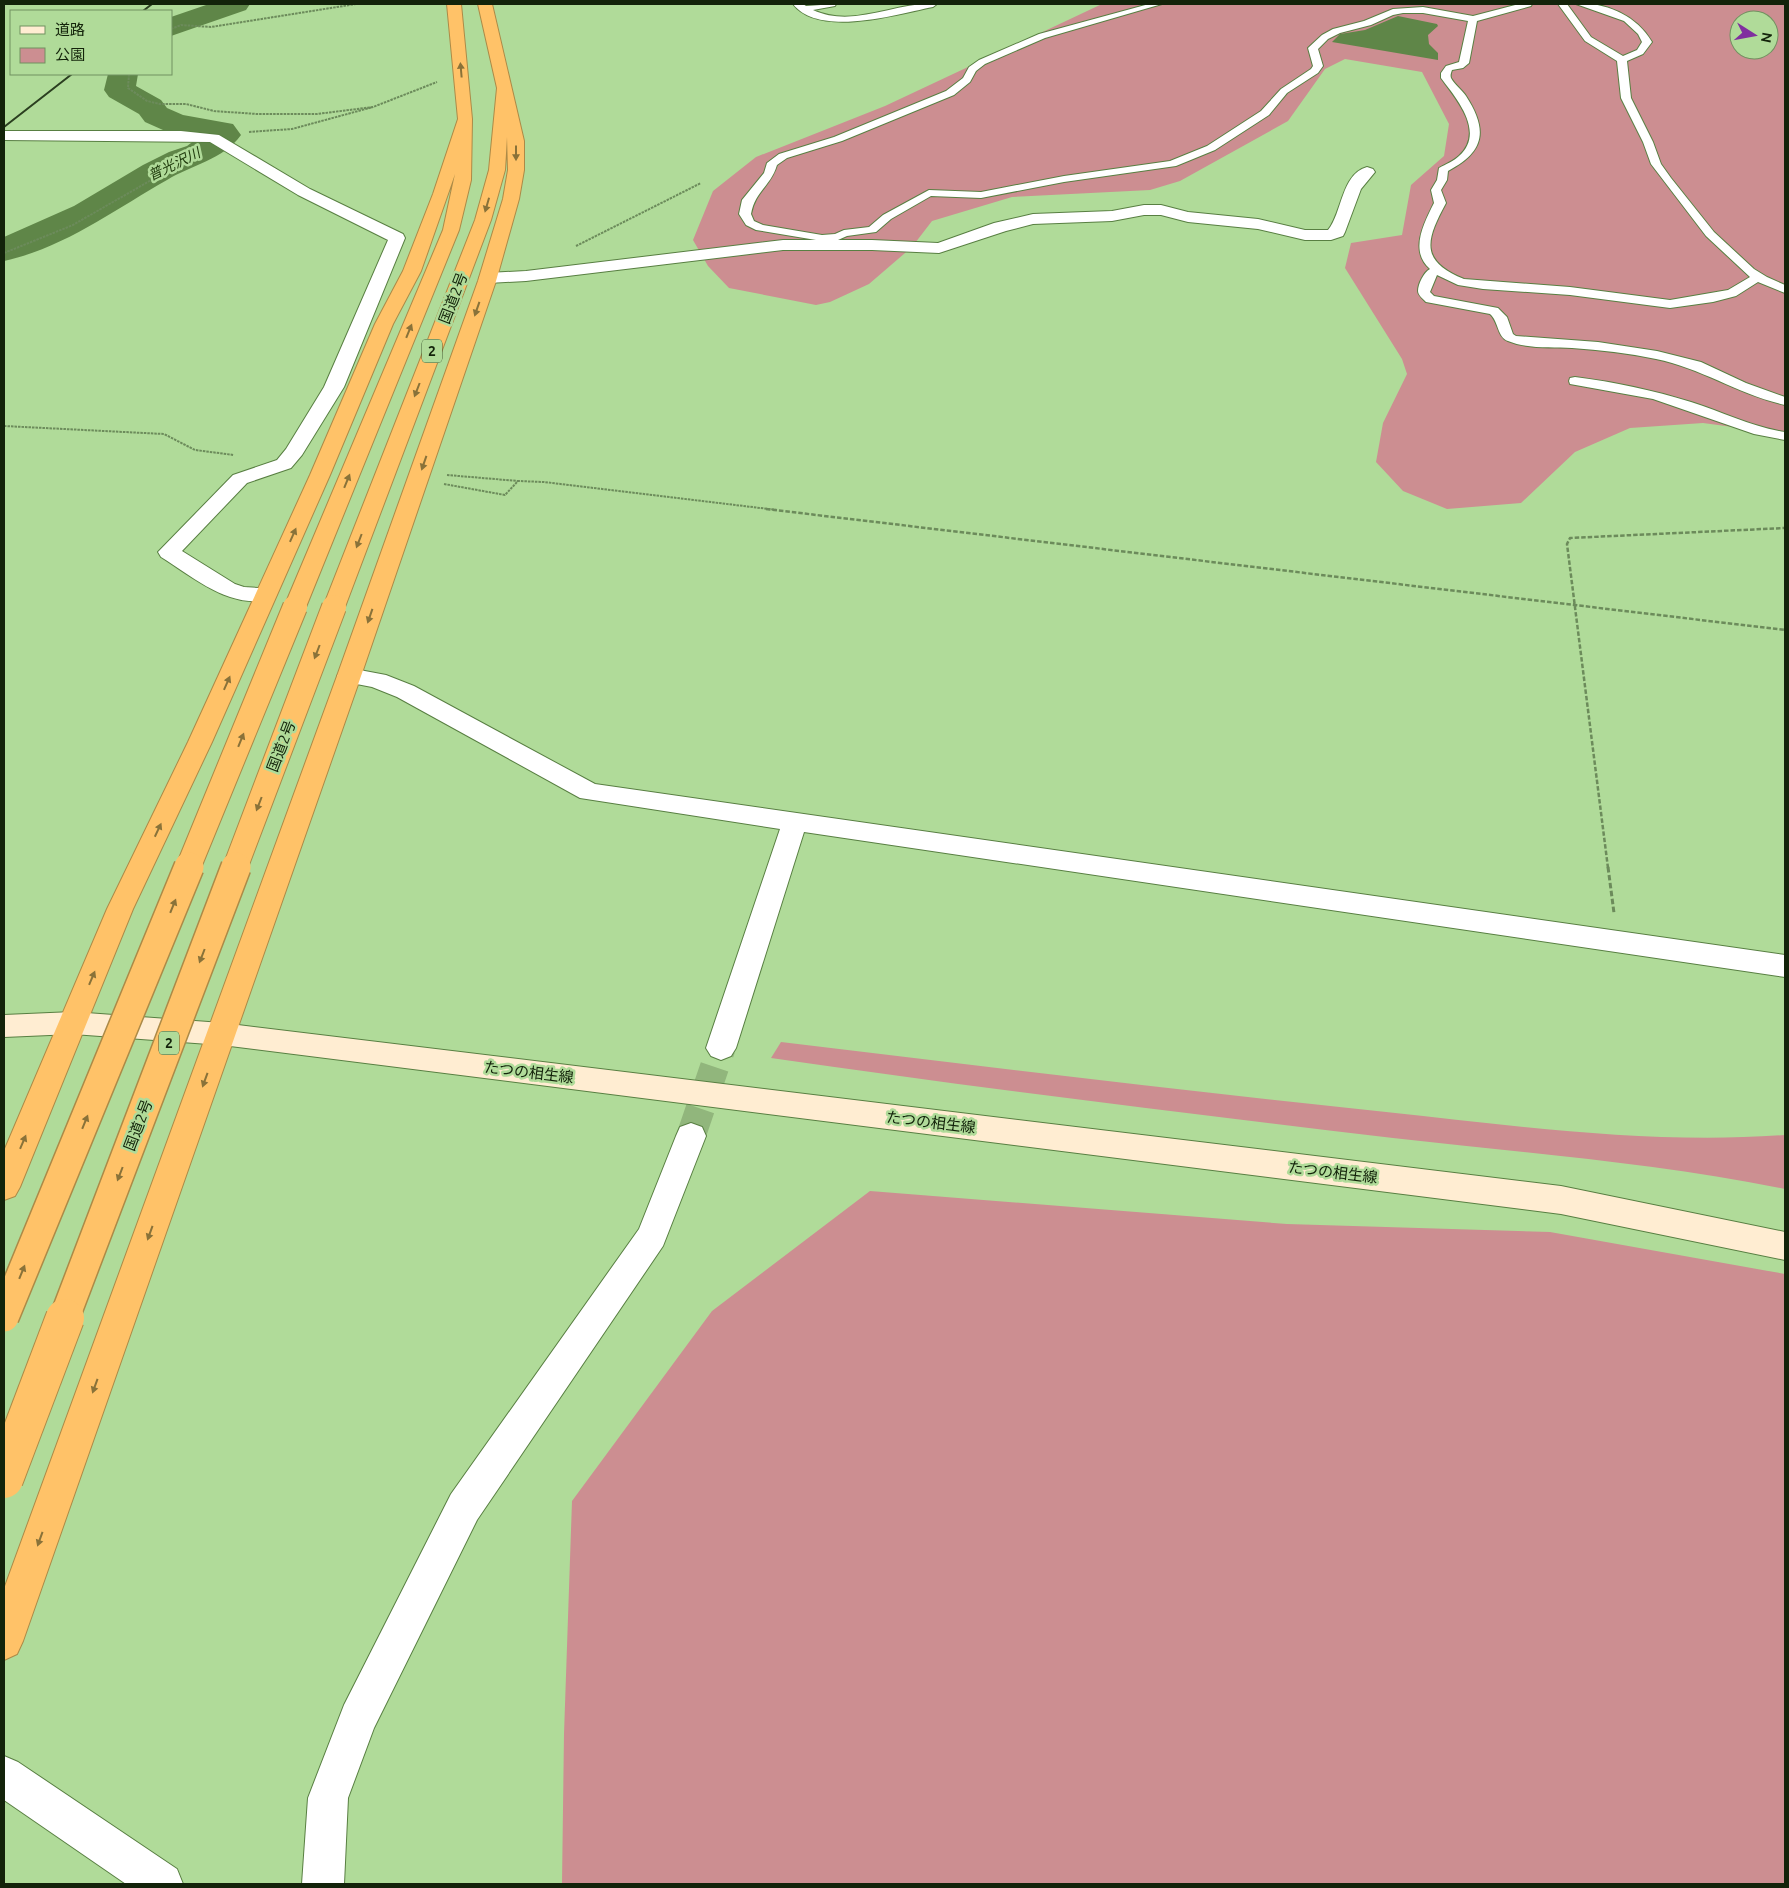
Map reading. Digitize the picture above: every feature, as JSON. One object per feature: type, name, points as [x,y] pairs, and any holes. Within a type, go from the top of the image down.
[{"type":"highway","name":"国道2号","points":[[4,1317],[451,230],[463,180],[465,119],[454,4]]},
{"type":"highway","name":"国道2号","points":[[4,1479],[334,607],[483,220],[497,170],[504,88],[485,4]]},
{"type":"highway","points":[[4,1641],[222,1034],[488,278],[511,199],[516,170],[516,141],[504,88]]},
{"type":"highway","points":[[4,1187],[120,909],[200,742],[320,475],[377,339],[412,271],[441,194],[465,119]]},
{"type":"main road","name":"たつの相生線","points":[[4,1026],[73,1024],[222,1034],[1562,1200],[1785,1246]]},
{"type":"street","points":[[4,134],[181,136],[219,140],[304,192],[396,238],[334,387],[308,425],[295,451],[284,464],[240,479],[169,552],[228,590],[243,594],[266,594]]},
{"type":"street","points":[[488,278],[558,273],[783,245],[872,245],[939,248],[1033,219],[1112,216],[1144,210],[1161,210],[1188,216],[1258,224],[1304,235],[1331,234],[1337,232],[1353,188],[1367,172]]},
{"type":"street","points":[[353,340],[377,339]]},
{"type":"street","points":[[349,676],[366,676],[390,684],[589,792],[1785,966]]},
{"type":"street","points":[[721,1048],[795,822]]},
{"type":"street","points":[[323,1884],[328,1798],[358,1719],[464,1507],[652,1236],[691,1136]]},
{"type":"street","points":[[4,1776],[162,1884]]},
{"type":"lane","points":[[800,6],[819,17],[862,19],[890,13],[906,6],[933,4]]},
{"type":"lane","points":[[1158,4],[1042,36],[972,68],[967,80],[950,93],[838,139],[783,156],[772,163],[769,174],[748,200],[745,214],[750,223],[760,228],[822,238],[838,237],[844,233],[872,230],[888,217],[929,193],[981,195],[1064,179],[1172,164],[1211,148],[1265,113],[1284,91],[1315,70],[1318,66],[1314,60],[1313,48],[1325,36],[1336,30],[1369,23],[1399,10],[1451,8],[1473,19],[1528,4]]},
{"type":"lane","points":[[1562,4],[1572,13],[1578,28],[1588,40],[1622,60]]},
{"type":"lane","points":[[1580,4],[1621,15],[1633,22],[1643,32],[1647,42],[1640,52],[1622,60]]},
{"type":"lane","points":[[800,6],[828,5],[828,10],[836,13],[856,10]]},
{"type":"lane","points":[[876,5],[882,6],[890,13]]},
{"type":"lane","points":[[1473,19],[1464,63],[1460,66],[1449,68],[1446,73],[1446,78],[1457,88],[1474,119],[1473,146],[1463,158],[1443,170],[1442,180],[1436,190],[1440,203],[1427,228],[1424,252],[1430,262],[1444,275],[1462,282],[1476,284],[1570,291],[1670,304],[1723,296],[1732,293],[1758,277]]},
{"type":"lane","points":[[1622,60],[1626,98],[1648,142],[1656,164],[1710,234],[1758,277],[1785,289]]},
{"type":"lane","points":[[1439,270],[1430,274],[1424,290],[1430,299],[1494,311],[1501,317],[1507,336],[1513,339],[1598,346],[1657,355],[1696,365],[1742,386],[1785,401]]},
{"type":"lane","points":[[1575,381],[1600,384],[1684,404],[1739,424],[1785,436]]},
{"type":"path","points":[[172,28],[180,25],[211,27],[356,4]]},
{"type":"path","points":[[129,75],[128,88],[147,101],[160,104],[186,104],[214,111],[257,114],[317,114],[373,107]]},
{"type":"path","points":[[4,253],[73,225],[103,209],[171,167],[210,150],[219,140],[231,133],[292,129],[373,107],[447,78],[461,76]]},
{"type":"path","points":[[558,273],[553,264],[554,256],[701,183]]},
{"type":"path","points":[[4,426],[164,434],[195,450],[255,457],[258,461],[254,474]]},
{"type":"path","points":[[442,474],[544,482],[1785,630]]},
{"type":"path","points":[[417,483],[437,483],[505,495],[518,481]]},
{"type":"path","points":[[1617,942],[1567,544],[1570,538],[1785,528]]},
{"type":"green space","points":[[1102,4],[1785,4],[1785,434],[1703,423],[1630,428],[1575,452],[1521,503],[1447,509],[1403,491],[1376,462],[1383,423],[1407,374],[1402,359],[1345,268],[1351,243],[1402,235],[1411,185],[1444,156],[1449,124],[1422,72],[1345,59],[1325,69],[1288,121],[1180,181],[1150,190],[1012,197],[932,221],[912,247],[869,284],[830,302],[816,305],[729,288],[708,266],[693,240],[713,191],[756,157],[885,106]]},
{"type":"green space","points":[[781,1042],[1159,1087],[1535,1128],[1685,1138],[1785,1135],[1785,1189],[1639,1165],[1159,1110],[771,1058]]},
{"type":"green space","points":[[870,1191],[1287,1224],[1550,1232],[1785,1274],[1785,1884],[562,1884],[564,1734],[572,1501],[712,1311]]},
{"type":"shaded area","points":[[1398,16],[1437,24],[1438,26],[1428,35],[1429,44],[1438,53],[1438,60],[1332,42],[1340,34],[1365,30]]},
{"type":"waterway","name":"普光沢川","points":[[172,27],[236,4]]},
{"type":"waterway","name":"普光沢川","points":[[4,250],[87,214],[155,172],[181,159],[199,153],[224,135],[221,131],[175,123],[156,115],[150,107],[120,90],[123,75]]},
{"type":"tunnel","points":[[691,1136],[721,1048]]},
{"type":"railway","points":[[144,10],[152,4]]},
{"type":"railway","points":[[4,127],[71,75]]}]
